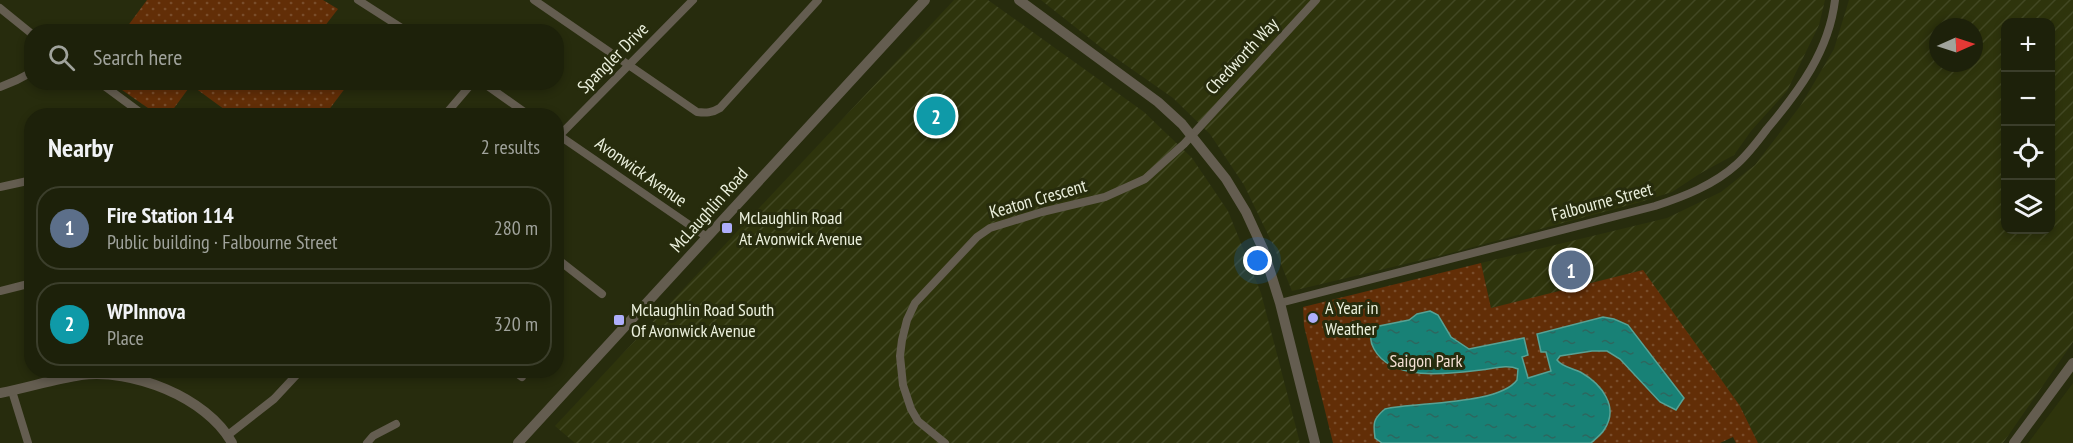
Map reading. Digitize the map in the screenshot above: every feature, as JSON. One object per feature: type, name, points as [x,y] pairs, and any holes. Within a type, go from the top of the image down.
[{"type":"street","points":[[358,0],[396,24]]},
{"type":"street","points":[[534,0],[697,112],[715,111],[720,108],[818,0]]},
{"type":"street","name":"Spangler Drive","points":[[564,130],[693,0]]},
{"type":"street","name":"McLaughlin Road","points":[[518,443],[925,0]]},
{"type":"street","points":[[1018,0],[1158,102],[1192,134],[1226,179],[1246,212],[1263,249],[1280,303],[1316,443]]},
{"type":"street","name":"Chedworth Way","points":[[1192,134],[1316,0]]},
{"type":"street","name":"Falbourne Street","points":[[1280,303],[1654,206],[1695,191],[1736,165],[1798,92],[1819,55],[1833,20],[1835,0]]},
{"type":"street","points":[[0,8],[24,28]]},
{"type":"street","points":[[0,87],[24,76]]},
{"type":"street","points":[[110,90],[134,108]]},
{"type":"street","points":[[451,108],[466,90]]},
{"type":"street","points":[[493,90],[519,108]]},
{"type":"street","name":"Keaton Crescent","points":[[945,443],[918,421],[903,385],[900,356],[902,340],[907,320],[915,303],[977,237],[990,228],[1104,197],[1145,179],[1192,134]]},
{"type":"street","name":"Avonwick Avenue","points":[[564,140],[707,237]]},
{"type":"street","points":[[0,188],[24,182]]},
{"type":"street","points":[[564,264],[602,294]]},
{"type":"street","points":[[0,291],[24,285]]},
{"type":"street","points":[[2014,443],[2073,363]]},
{"type":"street","points":[[0,393],[68,378]]},
{"type":"street","points":[[130,378],[167,389],[184,398],[202,410],[230,439],[294,378]]},
{"type":"street","points":[[12,391],[28,443]]},
{"type":"street","points":[[367,443],[373,436],[396,424]]},
{"type":"shaded area","points":[[954,0],[988,0],[1144,112],[1192,158],[1228,211],[1261,293],[1300,443],[575,443],[555,426]]},
{"type":"shaded area","points":[[1041,0],[1825,0],[1819,25],[1787,91],[1751,131],[1734,155],[1672,192],[1451,253],[1292,291],[1244,185],[1210,134],[1173,98],[1103,49]]},
{"type":"shaded area","points":[[1849,0],[2073,0],[2073,342],[2003,443],[1758,443],[1740,406],[1549,295],[1491,308],[1481,263],[1667,218],[1721,192],[1755,165],[1801,105],[1834,49]]},
{"type":"shaded area","points":[[2073,383],[2073,443],[2028,443]]},
{"type":"green space","points":[[147,0],[323,0],[338,9],[326,24],[129,24]]},
{"type":"green space","points":[[122,90],[187,90],[174,108],[148,108]]},
{"type":"green space","points":[[198,90],[344,90],[330,108],[222,108]]},
{"type":"green space","name":"Saigon Park","points":[[1481,263],[1491,308],[1643,270],[1740,406],[1758,443],[1736,443],[1733,437],[1720,443],[1333,443],[1304,326],[1303,307]]},
{"type":"water","points":[[1430,311],[1438,315],[1451,337],[1469,349],[1524,338],[1528,355],[1522,357],[1528,378],[1551,371],[1546,352],[1541,352],[1537,334],[1603,317],[1614,319],[1628,325],[1684,398],[1676,410],[1660,402],[1620,359],[1607,351],[1592,351],[1560,356],[1557,360],[1596,383],[1606,397],[1610,413],[1608,421],[1603,432],[1591,443],[1382,443],[1375,438],[1374,425],[1378,416],[1385,409],[1475,398],[1507,388],[1517,380],[1518,369],[1509,367],[1438,374],[1407,371],[1382,360],[1372,343],[1372,329],[1409,320],[1417,314]]},
{"type":"place","name":"WPInnova","points":[[936,116]]},
{"type":"place","name":"Mclaughlin Road At Avonwick Avenue","points":[[727,228]]},
{"type":"place","name":"Fire Station 114","points":[[1571,270]]},
{"type":"place","name":"A Year in Weather","points":[[1313,318]]},
{"type":"place","name":"Mclaughlin Road South Of Avonwick Avenue","points":[[619,320]]}]
